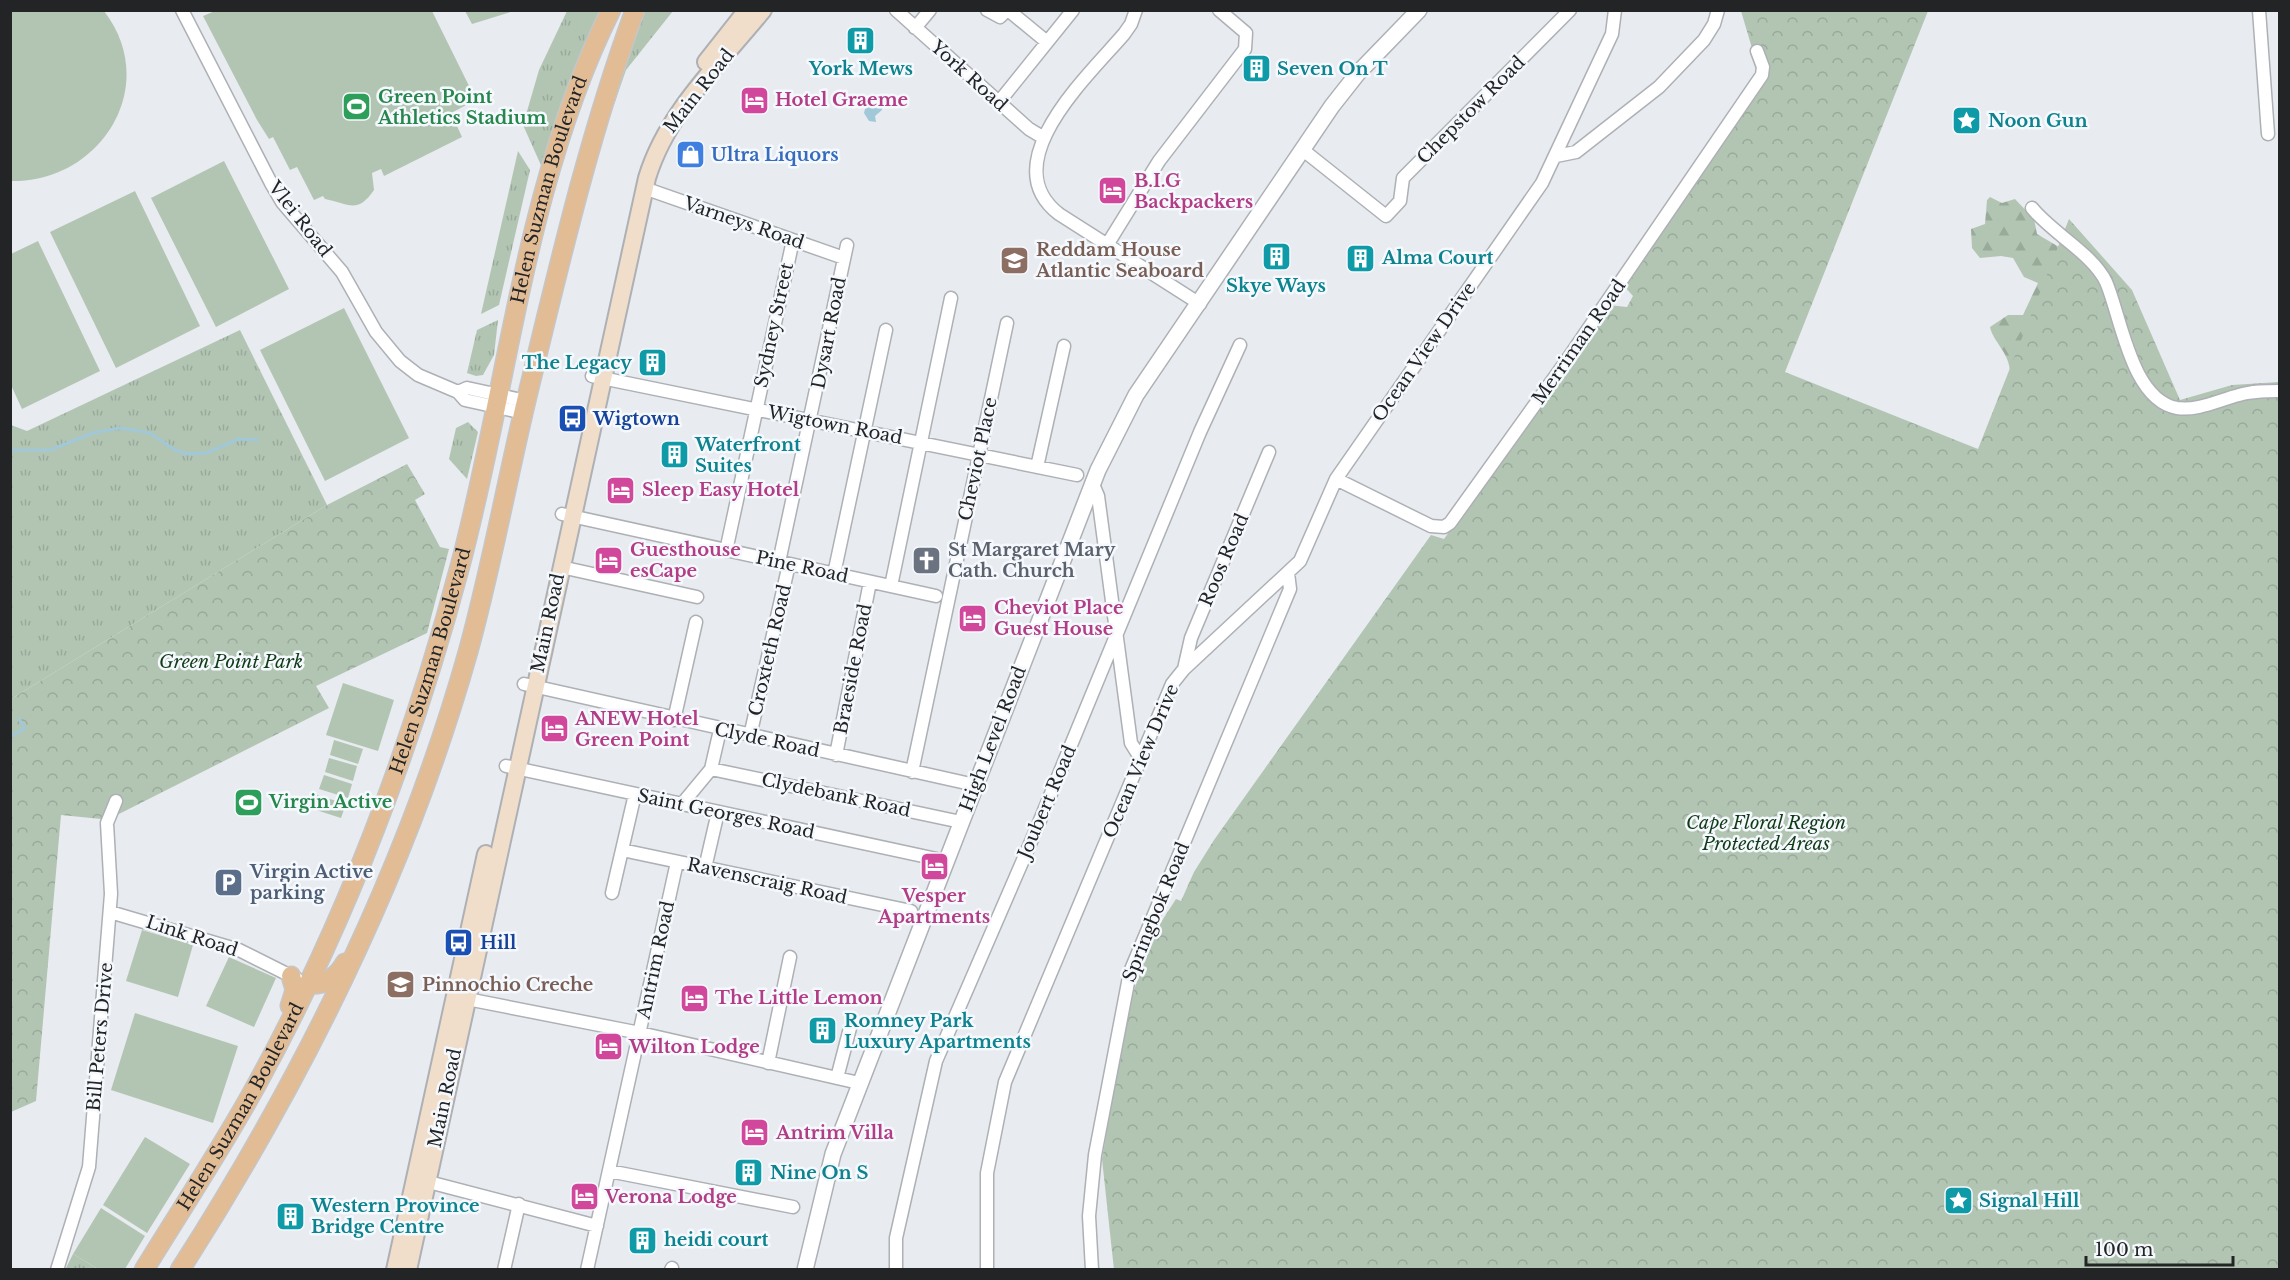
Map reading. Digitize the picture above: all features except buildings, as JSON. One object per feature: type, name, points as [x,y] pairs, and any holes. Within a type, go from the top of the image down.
[{"type":"main road","name":"Helen Suzman Boulevard","points":[[144,1269],[219,1151],[258,1083],[320,961],[376,828],[414,724],[461,561],[531,246],[560,141],[584,72],[611,10]]},
{"type":"main road","name":"Helen Suzman Boulevard","points":[[180,1269],[248,1161],[299,1070],[356,953],[437,747],[489,573],[525,407],[576,195],[635,10]]},
{"type":"main road","name":"Main Road","points":[[597,377],[632,195],[647,147],[673,103],[747,10]]},
{"type":"main road","name":"Main Road","points":[[395,1269],[420,1180],[597,377],[644,188],[655,154],[671,124],[763,10]]},
{"type":"main road","name":"Main Road","points":[[530,685],[561,567],[566,516]]},
{"type":"main road","points":[[308,984],[320,985],[341,970],[398,850]]},
{"type":"main road","points":[[258,1083],[267,1052],[294,996],[295,987],[291,976]]},
{"type":"main road","name":"Main Road","points":[[408,1269],[420,1180]]},
{"type":"street","name":"Vlei Road","points":[[182,10],[282,202],[342,273],[385,345],[418,375],[458,392],[465,400],[497,400],[525,407]]},
{"type":"street","name":"York Road","points":[[896,10],[1029,129],[1044,138]]},
{"type":"street","points":[[915,28],[930,10]]},
{"type":"street","points":[[987,10],[1005,13],[1047,42]]},
{"type":"street","points":[[999,102],[1073,10]]},
{"type":"street","points":[[1136,10],[1131,24],[1066,103],[1044,138],[1035,175],[1039,192],[1053,209],[1200,304]]},
{"type":"street","points":[[1107,245],[1160,161],[1245,49],[1246,33],[1219,10]]},
{"type":"street","name":"High Level Road","points":[[805,1269],[825,1180],[859,1083],[1092,482],[1136,395],[1303,150],[1358,73],[1419,10]]},
{"type":"street","name":"Chepstow Road","points":[[1303,150],[1386,216],[1400,201],[1403,178],[1570,10]]},
{"type":"street","name":"Ocean View Drive","points":[[987,1269],[987,1173],[1005,1082],[1173,684],[1184,669],[1288,573],[1305,552],[1336,479],[1536,192],[1556,156],[1612,34],[1614,10]]},
{"type":"street","points":[[1556,156],[1576,152],[1659,87],[1704,40],[1714,24],[1718,10]]},
{"type":"street","points":[[2259,10],[2268,134]]},
{"type":"street","name":"Merriman Road","points":[[1336,479],[1431,526],[1444,527],[1450,523],[1567,360],[1762,75],[1763,67],[1758,51]]},
{"type":"street","name":"Varneys Road","points":[[644,188],[844,258]]},
{"type":"street","points":[[2032,208],[2041,220],[2087,259],[2104,278],[2134,363],[2150,390],[2161,401],[2172,407],[2186,409],[2241,394],[2280,391]]},
{"type":"street","name":"Sydney Street","points":[[726,551],[793,240]]},
{"type":"street","name":"Dysart Road","points":[[784,563],[848,245]]},
{"type":"street","points":[[891,586],[951,298]]},
{"type":"street","name":"Cheviot Place","points":[[912,771],[1007,322]]},
{"type":"street","points":[[834,574],[886,330]]},
{"type":"street","name":"Joubert Road","points":[[896,1269],[896,1238],[936,1061],[1116,637],[1200,432],[1240,345]]},
{"type":"street","points":[[1037,467],[1064,346]]},
{"type":"street","name":"Wigtown Road","points":[[597,377],[980,454],[1077,476]]},
{"type":"street","name":"Roos Road","points":[[1184,669],[1191,638],[1269,452]]},
{"type":"street","points":[[1092,482],[1098,496],[1131,744],[1141,759]]},
{"type":"street","name":"Pine Road","points":[[566,516],[936,596]]},
{"type":"street","name":"Croxteth Road","points":[[750,736],[784,563]]},
{"type":"street","points":[[561,567],[697,597]]},
{"type":"street","name":"Springbok Road","points":[[1092,1269],[1089,1216],[1095,1155],[1122,1001],[1130,972],[1290,590],[1288,573]]},
{"type":"street","name":"Braeside Road","points":[[836,755],[870,582]]},
{"type":"street","points":[[674,720],[696,622]]},
{"type":"street","name":"Clyde Road","points":[[530,685],[674,720],[975,785]]},
{"type":"street","points":[[682,804],[711,769],[720,730]]},
{"type":"street","name":"Saint Georges Road","points":[[512,767],[946,861]]},
{"type":"street","name":"Clydebank Road","points":[[711,769],[961,822]]},
{"type":"street","points":[[612,894],[635,794]]},
{"type":"street","name":"Bill Peters Drive","points":[[57,1269],[89,1167],[110,912],[111,881],[106,823],[116,801]]},
{"type":"street","points":[[705,868],[718,812]]},
{"type":"street","name":"Ravenscraig Road","points":[[622,850],[912,911]]},
{"type":"street","name":"Antrim Road","points":[[587,1269],[677,862]]},
{"type":"street","name":"Link Road","points":[[110,912],[201,937],[272,965],[301,972],[320,961]]},
{"type":"street","points":[[768,1063],[790,957]]},
{"type":"street","name":"Link Road","points":[[272,965],[308,984]]},
{"type":"street","points":[[461,997],[640,1033],[859,1083]]},
{"type":"street","points":[[837,1078],[850,1028]]},
{"type":"street","points":[[609,1171],[793,1207]]},
{"type":"street","points":[[420,1180],[597,1226]]},
{"type":"street","points":[[504,1269],[519,1204]]},
{"type":"green space","points":[[10,11],[104,11],[120,40],[126,69],[124,98],[113,125],[95,148],[71,166],[43,177],[11,181]]},
{"type":"green space","name":"Green Point Athletics Stadium","points":[[215,11],[432,11],[476,100],[451,113],[462,137],[384,176],[381,169],[372,173],[374,190],[362,203],[346,205],[325,199],[323,196],[314,200],[297,167],[290,170],[273,137],[269,139],[257,120],[203,16]]},
{"type":"green space","points":[[465,11],[514,11],[472,24]]},
{"type":"green space","points":[[567,11],[603,11],[544,172],[523,125],[539,70]]},
{"type":"green space","points":[[645,11],[673,11],[626,70],[609,119],[609,106],[616,78]]},
{"type":"green space","name":"Cape Floral Region Protected Areas","points":[[1741,11],[1928,11],[1785,372],[1978,449],[2069,219],[2132,290],[2180,400],[2232,385],[2279,382],[2279,1269],[1114,1270],[1102,1159],[1127,1014],[1154,933],[1176,899],[1181,901],[1194,872],[1214,840],[1431,535],[1444,539],[1570,367],[1608,305],[1627,307],[1633,296],[1623,285],[1766,79],[1757,65]]},
{"type":"green space","points":[[518,151],[530,170],[499,305],[481,314]]},
{"type":"green space","points":[[224,161],[289,289],[216,327],[151,198]]},
{"type":"green space","points":[[135,191],[200,326],[116,368],[50,232]]},
{"type":"green space","points":[[1990,197],[2002,203],[2015,199],[2034,219],[2037,234],[2059,247],[2010,373],[2007,359],[1990,327],[2008,315],[2023,315],[2038,283],[2024,277],[2013,258],[2001,256],[1980,258],[1972,248],[1971,229],[1985,224],[1987,200]]},
{"type":"green space","points":[[38,241],[100,371],[22,409],[11,385],[11,254]]},
{"type":"green space","points":[[344,308],[409,438],[325,481],[260,350]]},
{"type":"green space","points":[[498,320],[494,355],[483,375],[476,376],[467,373],[477,330]]},
{"type":"green space","points":[[240,330],[327,505],[11,699],[11,425],[27,431]]},
{"type":"green space","points":[[468,422],[478,432],[467,479],[449,459],[456,428]]},
{"type":"green space","name":"Green Point Park","points":[[407,464],[425,494],[415,500],[440,547],[449,549],[427,633],[316,686],[329,708],[115,816],[107,811],[101,819],[61,815],[36,1101],[11,1112],[11,699],[327,505]]},
{"type":"green space","points":[[343,683],[394,700],[378,751],[326,735]]},
{"type":"green space","points":[[334,740],[363,749],[358,764],[330,755]]},
{"type":"green space","points":[[329,758],[357,766],[353,781],[325,772]]},
{"type":"green space","points":[[324,775],[352,784],[348,798],[319,789]]},
{"type":"green space","points":[[317,795],[346,804],[341,818],[313,809]]},
{"type":"green space","points":[[142,930],[193,945],[178,997],[126,981]]},
{"type":"green space","points":[[229,957],[276,978],[254,1027],[206,1006]]},
{"type":"green space","points":[[135,1013],[238,1046],[213,1123],[111,1090]]},
{"type":"green space","points":[[145,1137],[190,1164],[147,1233],[103,1205]]},
{"type":"green space","points":[[101,1208],[145,1236],[125,1269],[98,1269],[73,1254]]},
{"type":"green space","points":[[73,1254],[98,1269],[65,1270]]},
{"type":"water","points":[[872,99],[882,103],[882,110],[875,116],[876,122],[869,121],[864,113],[866,105]]},
{"type":"waterway","points":[[10,450],[50,450],[93,433],[120,428],[150,433],[175,450],[187,454],[206,453],[239,439],[258,440]]},
{"type":"waterway","points":[[10,737],[25,728],[19,719]]},
{"type":"place","name":"York Mews","points":[[861,40]]},
{"type":"place","name":"Seven On T","points":[[1256,69]]},
{"type":"place","name":"Hotel Graeme","points":[[754,100]]},
{"type":"place","name":"Green Point Athletics Stadium","points":[[357,107]]},
{"type":"place","name":"Noon Gun","points":[[1967,121]]},
{"type":"place","name":"Ultra Liquors","points":[[690,155]]},
{"type":"place","name":"B.I.G Backpackers","points":[[1113,191]]},
{"type":"place","name":"Skye Ways","points":[[1276,257]]},
{"type":"place","name":"Alma Court","points":[[1361,258]]},
{"type":"place","name":"Reddam House Atlantic Seaboard","points":[[1015,260]]},
{"type":"place","name":"The Legacy","points":[[653,363]]},
{"type":"place","name":"Wigtown","points":[[572,419]]},
{"type":"place","name":"Waterfront Suites","points":[[674,455]]},
{"type":"place","name":"Sleep Easy Hotel","points":[[621,490]]},
{"type":"place","name":"Guesthouse esCape","points":[[609,560]]},
{"type":"place","name":"St Margaret Mary Cath. Church","points":[[927,560]]},
{"type":"place","name":"Cheviot Place Guest House","points":[[973,618]]},
{"type":"place","name":"ANEW Hotel Green Point","points":[[554,729]]},
{"type":"place","name":"Virgin Active","points":[[248,802]]},
{"type":"place","name":"Vesper Apartments","points":[[934,867]]},
{"type":"place","name":"Virgin Active parking","points":[[229,882]]},
{"type":"place","name":"Hill","points":[[459,943]]},
{"type":"place","name":"Pinnochio Creche","points":[[401,985]]},
{"type":"place","name":"The Little Lemon","points":[[694,998]]},
{"type":"place","name":"Romney Park Luxury Apartments","points":[[823,1031]]},
{"type":"place","name":"Wilton Lodge","points":[[608,1047]]},
{"type":"place","name":"Antrim Villa","points":[[755,1133]]},
{"type":"place","name":"Nine On S","points":[[749,1173]]},
{"type":"place","name":"Verona Lodge","points":[[584,1197]]},
{"type":"place","name":"Signal Hill","points":[[1958,1201]]},
{"type":"place","name":"Western Province Bridge Centre","points":[[290,1216]]},
{"type":"place","name":"heidi court","points":[[643,1240]]}]
